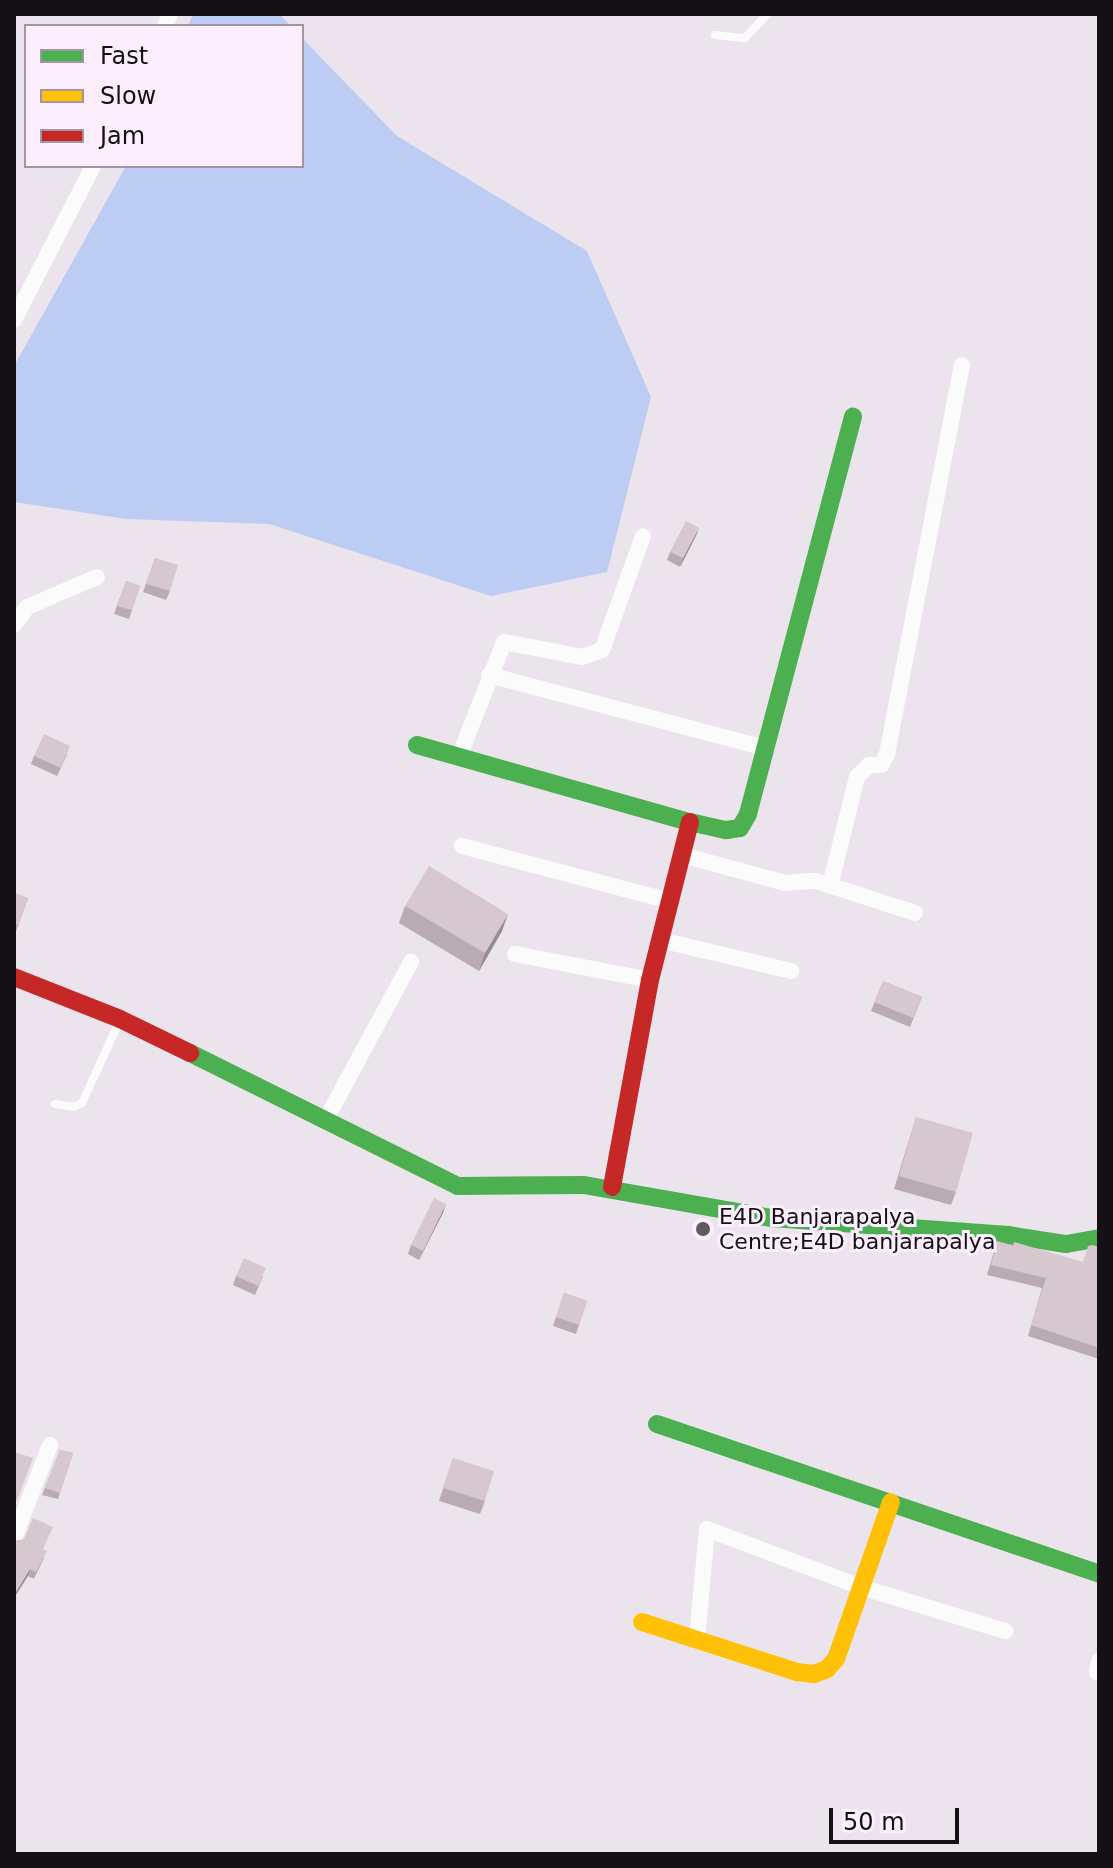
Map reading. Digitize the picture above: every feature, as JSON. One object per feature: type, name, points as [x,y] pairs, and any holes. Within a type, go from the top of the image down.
[{"type":"street","points":[[14,320],[92,168]]},
{"type":"street","points":[[830,886],[857,777],[869,765],[881,765],[887,754],[962,365]]},
{"type":"street","points":[[417,745],[690,822],[726,830],[740,828],[748,814],[853,417]]},
{"type":"street","points":[[459,757],[504,642],[582,657],[602,650],[643,536]]},
{"type":"street","points":[[14,625],[27,607],[97,577]]},
{"type":"street","points":[[489,675],[766,748]]},
{"type":"street","points":[[612,1187],[650,980],[690,822]]},
{"type":"street","points":[[462,846],[670,901]]},
{"type":"street","points":[[682,855],[785,883],[811,880],[915,913]]},
{"type":"street","points":[[660,940],[791,971]]},
{"type":"street","points":[[515,954],[650,980]]},
{"type":"street","points":[[325,1121],[411,962]]},
{"type":"street","points":[[14,977],[120,1019],[458,1186],[612,1187],[772,1218],[1008,1235],[1066,1244],[1099,1238]]},
{"type":"street","points":[[657,1424],[1099,1574]]},
{"type":"street","points":[[14,1538],[50,1445]]},
{"type":"street","points":[[642,1622],[797,1672],[814,1674],[827,1669],[836,1659],[891,1502]]},
{"type":"street","points":[[697,1640],[707,1529],[861,1587],[1005,1631]]},
{"type":"lane","points":[[715,35],[745,38],[767,14]]},
{"type":"lane","points":[[55,1104],[74,1107],[82,1103],[120,1019]]},
{"type":"water","points":[[193,14],[279,14],[289,24],[189,24]]},
{"type":"water","points":[[304,40],[397,136],[587,251],[651,397],[607,572],[491,596],[269,524],[126,519],[14,502],[14,366],[125,168],[304,168]]},
{"type":"building","points":[[686,521],[699,528],[683,558],[670,552]]},
{"type":"building","points":[[155,558],[178,565],[170,591],[146,584]]},
{"type":"building","points":[[126,581],[140,586],[132,610],[117,606]]},
{"type":"building","points":[[44,734],[70,746],[61,768],[34,756]]},
{"type":"building","points":[[429,866],[508,914],[485,953],[405,906]]},
{"type":"building","points":[[14,893],[28,898],[18,925],[14,924]]},
{"type":"building","points":[[883,981],[922,997],[913,1018],[874,1002]]},
{"type":"building","points":[[916,1117],[973,1133],[956,1192],[899,1176]]},
{"type":"building","points":[[434,1198],[446,1204],[423,1251],[411,1245]]},
{"type":"building","points":[[997,1241],[1013,1246],[1014,1242],[1083,1262],[1088,1246],[1099,1247],[1099,1348],[1031,1325],[1046,1278],[991,1265]]},
{"type":"building","points":[[244,1258],[266,1268],[258,1286],[236,1276]]},
{"type":"building","points":[[564,1293],[587,1301],[579,1325],[556,1317]]},
{"type":"building","points":[[60,1450],[73,1453],[60,1493],[45,1488]]},
{"type":"building","points":[[14,1452],[33,1458],[17,1500],[14,1499]]},
{"type":"building","points":[[453,1458],[494,1471],[485,1501],[443,1488]]},
{"type":"building","points":[[33,1518],[53,1527],[43,1549],[47,1551],[36,1572],[30,1569],[14,1595],[14,1541],[24,1539]]},
{"type":"traffic: fast","points":[[417,745],[690,822],[726,830],[740,828],[748,814],[853,417]]},
{"type":"traffic: fast","points":[[190,1053],[458,1186],[584,1185],[772,1218],[1008,1235],[1066,1244],[1099,1238]]},
{"type":"traffic: fast","points":[[657,1424],[1099,1574]]},
{"type":"traffic: slow","points":[[642,1622],[797,1672],[814,1674],[827,1669],[836,1659],[891,1502]]},
{"type":"traffic: jam","points":[[612,1187],[650,980],[690,822]]},
{"type":"traffic: jam","points":[[14,977],[120,1019],[190,1053]]},
{"type":"place","name":"E4D Banjarapalya Centre;E4D banjarapalya","points":[[703,1229]]}]
